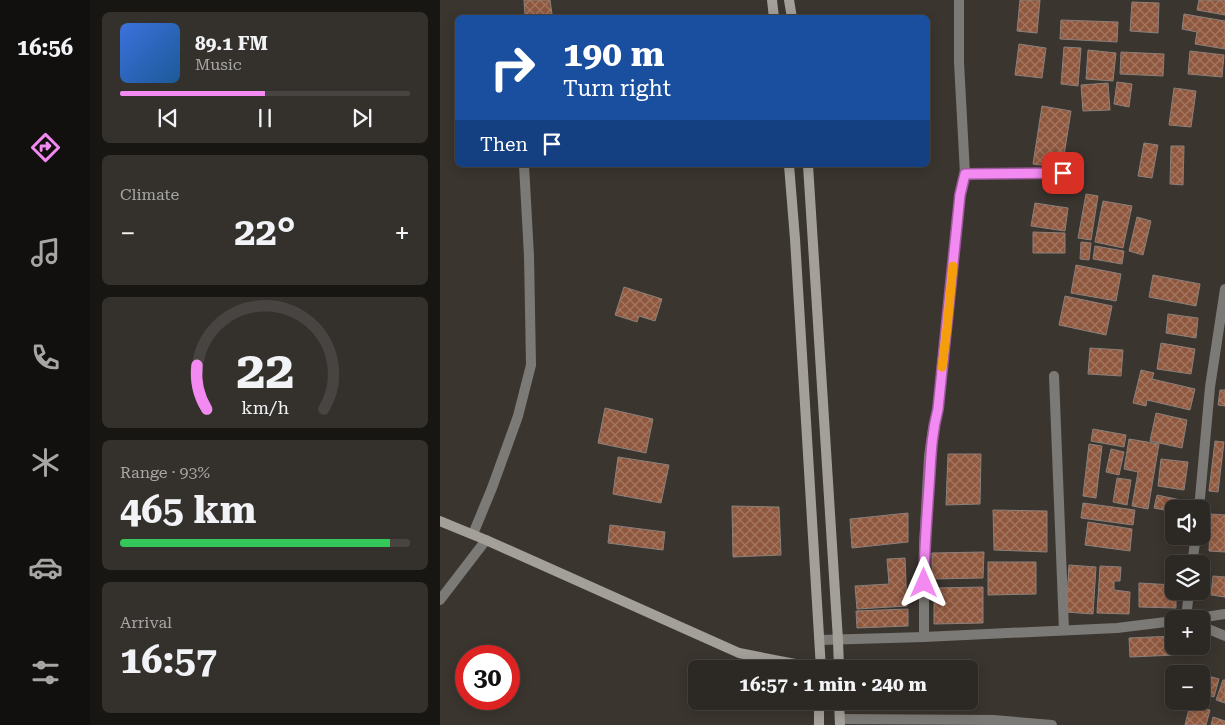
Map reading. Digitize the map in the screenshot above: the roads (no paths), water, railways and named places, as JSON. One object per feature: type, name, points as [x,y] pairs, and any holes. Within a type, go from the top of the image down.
[{"type":"main road","points":[[772,0],[774,15]]},
{"type":"main road","points":[[789,0],[792,15]]},
{"type":"main road","points":[[789,167],[820,660]]},
{"type":"main road","points":[[808,167],[839,660]]},
{"type":"main road","points":[[440,521],[739,653],[774,660]]},
{"type":"main road","points":[[819,725],[820,710]]},
{"type":"street","points":[[924,638],[924,546],[929,484],[929,456],[938,409],[959,205],[965,174],[959,0]]},
{"type":"street","points":[[473,534],[518,416],[531,365],[529,256],[524,167]]},
{"type":"street","points":[[965,174],[1063,173]]},
{"type":"street","points":[[1200,500],[1210,387],[1225,289]]},
{"type":"street","points":[[1054,376],[1064,630]]},
{"type":"street","points":[[440,600],[486,540]]},
{"type":"street","points":[[1210,616],[1225,614]]},
{"type":"street","points":[[820,640],[924,638],[1117,628],[1165,622]]},
{"type":"street","points":[[1210,630],[1225,636]]},
{"type":"street","points":[[840,722],[993,720],[1052,725]]}]
